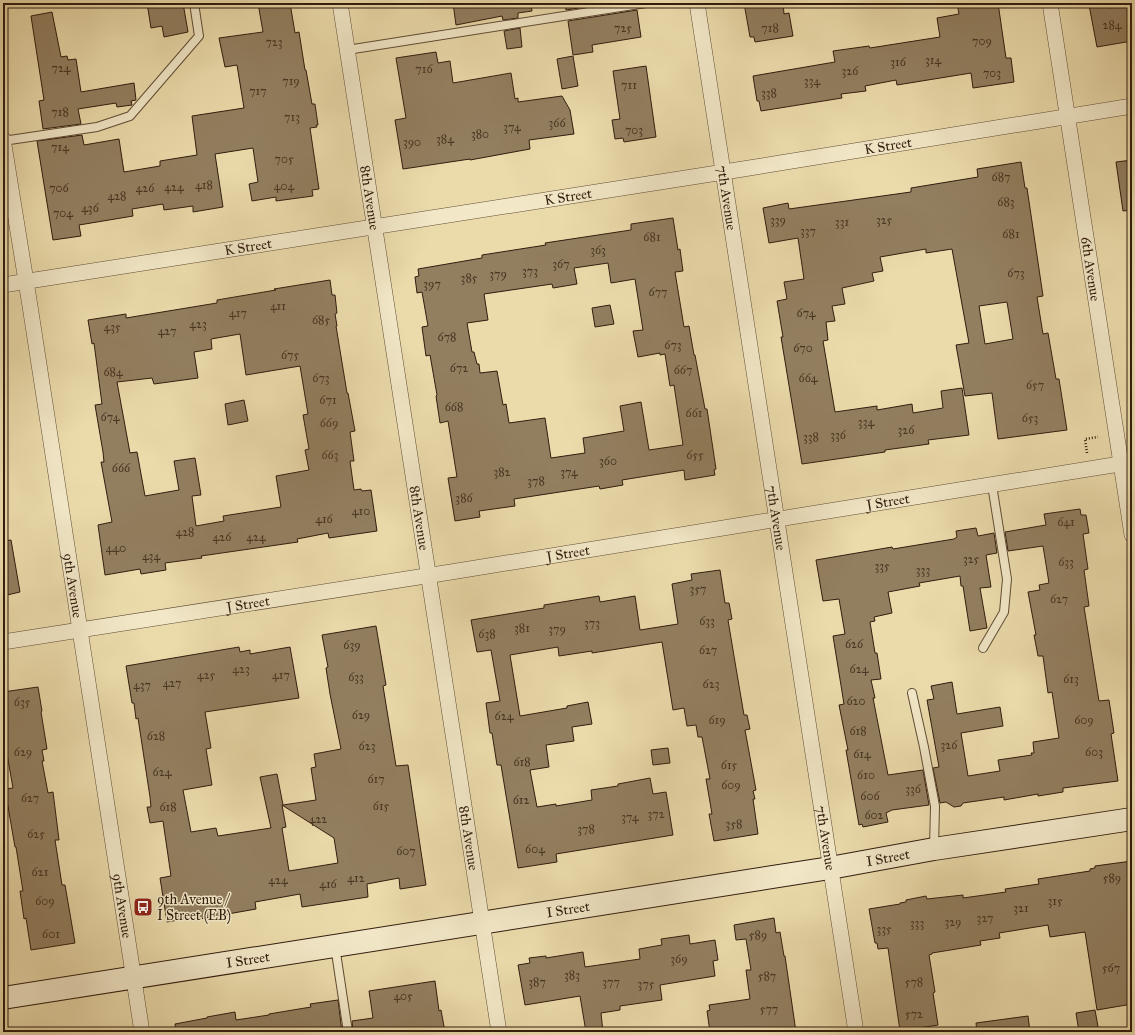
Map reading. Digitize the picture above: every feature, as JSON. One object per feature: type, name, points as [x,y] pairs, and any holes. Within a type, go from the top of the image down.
[{"type":"street","name":"8th Avenue","points":[[340,3],[499,1032]]},
{"type":"street","name":"7th Avenue","points":[[696,3],[856,1032]]},
{"type":"street","name":"6th Avenue","points":[[1050,3],[1067,116],[1127,463],[1132,535]]},
{"type":"street","name":"K Street","points":[[3,285],[1132,106]]},
{"type":"street","name":"9th Avenue","points":[[3,140],[142,1032]]},
{"type":"street","name":"J Street","points":[[3,642],[1127,463]]},
{"type":"street","name":"I Street","points":[[3,998],[134,976],[830,868],[934,849],[1132,819]]},
{"type":"lane","points":[[3,140],[97,126],[130,116],[199,36],[194,3]]},
{"type":"lane","points":[[347,50],[646,3]]},
{"type":"lane","points":[[983,648],[1004,612],[1007,579],[992,485]]},
{"type":"lane","points":[[912,693],[935,806],[934,849]]},
{"type":"lane","points":[[335,945],[348,1032]]},
{"type":"path","points":[[1087,453],[1085,439],[1098,437]]},
{"type":"building","points":[[147,3],[183,3],[188,32],[164,37],[162,26],[151,28]]},
{"type":"building","points":[[258,3],[290,3],[295,33],[299,32],[305,70],[312,104],[315,104],[318,125],[316,125],[317,127],[310,128],[319,189],[312,190],[313,196],[276,201],[276,197],[252,201],[249,184],[258,182],[253,148],[215,154],[223,207],[193,212],[193,206],[164,210],[163,204],[132,209],[133,216],[79,225],[81,236],[53,240],[37,141],[82,135],[84,145],[119,139],[124,172],[160,166],[160,161],[197,155],[192,116],[244,108],[237,65],[225,67],[219,38],[263,32]]},
{"type":"building","points":[[453,3],[531,3],[532,11],[518,13],[518,18],[503,20],[502,16],[456,25]]},
{"type":"building","points":[[565,3],[611,3],[566,10]]},
{"type":"building","points":[[744,3],[783,3],[784,14],[789,13],[793,36],[755,42],[754,37],[750,37]]},
{"type":"building","points":[[957,3],[998,3],[1006,58],[1011,58],[1014,82],[973,88],[971,73],[897,85],[896,80],[865,86],[866,91],[841,94],[842,98],[761,111],[759,101],[757,101],[753,76],[835,62],[833,51],[869,46],[870,48],[940,37],[937,18],[959,14]]},
{"type":"building","points":[[1108,3],[1109,8],[1132,4],[1132,41],[1097,47],[1089,5]]},
{"type":"building","points":[[637,10],[641,37],[592,45],[593,52],[573,55],[568,21]]},
{"type":"building","points":[[52,12],[61,57],[67,56],[68,60],[76,59],[81,92],[134,83],[136,100],[131,101],[132,105],[117,107],[116,103],[78,109],[81,124],[43,129],[39,101],[44,100],[31,16]]},
{"type":"building","points":[[520,28],[522,47],[507,49],[504,31]]},
{"type":"building","points":[[436,52],[438,63],[450,61],[453,83],[511,73],[515,99],[518,98],[518,102],[562,96],[570,110],[574,134],[529,140],[530,149],[470,160],[403,169],[395,120],[406,118],[396,58]]},
{"type":"building","points":[[573,56],[578,86],[562,89],[557,59]]},
{"type":"building","points":[[646,66],[656,137],[624,142],[623,138],[615,139],[612,120],[620,119],[613,71]]},
{"type":"building","points":[[1132,160],[1132,210],[1123,211],[1116,162]]},
{"type":"building","points":[[1021,162],[1025,188],[1027,188],[1043,296],[1037,297],[1043,334],[1048,333],[1056,379],[1059,379],[1067,430],[998,439],[992,393],[965,396],[956,345],[969,343],[952,249],[926,253],[926,249],[880,257],[883,271],[872,273],[874,281],[842,288],[845,304],[832,306],[835,321],[826,322],[828,340],[823,341],[835,412],[877,406],[877,410],[912,404],[913,413],[943,408],[941,391],[962,388],[969,435],[928,440],[929,444],[885,450],[885,452],[802,464],[781,337],[783,337],[777,301],[787,299],[784,282],[804,279],[798,238],[769,243],[763,208],[788,203],[789,209],[911,192],[911,188],[978,177],[977,169]],"holes":[[[1007,302],[1013,339],[985,344],[979,306]]]},
{"type":"building","points":[[673,218],[683,271],[675,272],[684,327],[689,326],[705,409],[707,409],[716,469],[714,470],[715,475],[685,480],[684,470],[622,480],[623,485],[600,489],[599,486],[514,499],[515,506],[479,511],[480,517],[455,521],[448,478],[457,477],[448,421],[440,423],[430,355],[426,356],[422,327],[428,326],[422,292],[417,293],[415,277],[419,276],[418,269],[482,258],[482,255],[546,245],[545,243],[631,230],[631,224]],"holes":[[[608,263],[611,283],[635,279],[643,330],[633,331],[638,357],[660,353],[660,355],[665,354],[670,386],[674,385],[683,445],[649,450],[641,402],[620,406],[624,431],[583,438],[585,453],[551,458],[545,418],[509,423],[506,404],[503,405],[497,371],[480,373],[479,364],[477,364],[474,352],[472,352],[467,323],[488,320],[484,294],[552,284],[553,288],[577,284],[574,268]]]},
{"type":"building","points":[[330,280],[332,295],[335,295],[337,313],[335,314],[336,326],[355,431],[350,432],[354,461],[350,461],[354,490],[371,490],[377,531],[329,538],[328,533],[297,539],[298,542],[201,556],[202,558],[165,563],[166,570],[141,574],[140,569],[105,575],[98,525],[112,522],[101,462],[104,462],[103,452],[95,405],[102,404],[94,343],[92,344],[88,320],[126,314],[126,318],[217,303],[217,300],[276,290],[274,289]],"holes":[[[240,334],[246,375],[300,366],[308,414],[303,415],[309,449],[305,450],[309,470],[276,476],[281,507],[223,516],[224,521],[196,526],[192,496],[201,495],[195,458],[174,461],[179,490],[145,496],[137,452],[130,453],[117,382],[152,378],[154,384],[198,378],[194,352],[212,349],[211,339]]]},
{"type":"building","points":[[610,305],[614,324],[595,327],[592,308]]},
{"type":"building","points":[[244,400],[248,421],[228,425],[225,404]]},
{"type":"building","points":[[1080,509],[1081,515],[1086,515],[1089,533],[1083,534],[1088,569],[1084,570],[1089,606],[1084,607],[1099,701],[1109,700],[1114,733],[1111,734],[1118,781],[1063,788],[1063,792],[1038,796],[1038,794],[1004,800],[1004,797],[963,803],[961,806],[954,807],[946,802],[940,803],[933,768],[939,767],[927,700],[934,699],[931,686],[952,682],[957,714],[1000,707],[1003,726],[961,733],[968,776],[1000,771],[998,760],[1032,755],[1031,753],[1034,753],[1033,742],[1059,738],[1052,692],[1048,693],[1043,656],[1038,656],[1034,635],[1036,635],[1028,592],[1040,590],[1039,585],[1049,583],[1043,546],[1008,551],[1005,532],[1046,525],[1044,514]]},
{"type":"building","points":[[976,528],[978,536],[994,533],[997,553],[986,555],[991,587],[980,588],[987,628],[970,631],[960,576],[919,583],[920,586],[888,592],[892,613],[874,617],[875,621],[870,622],[881,679],[871,680],[875,698],[873,698],[888,775],[923,770],[929,805],[892,810],[886,813],[888,822],[863,827],[862,824],[859,825],[846,750],[848,750],[839,705],[844,704],[833,636],[845,634],[839,599],[823,601],[816,560],[892,547],[893,549],[954,539],[957,537],[956,531]]},
{"type":"building","points":[[11,540],[20,592],[3,596],[3,541]]},
{"type":"building","points":[[720,570],[725,603],[729,603],[732,619],[728,620],[744,715],[747,715],[750,729],[745,730],[756,790],[753,791],[755,799],[753,799],[758,834],[714,841],[709,814],[712,814],[706,779],[710,779],[702,737],[698,737],[696,725],[687,726],[684,708],[673,710],[662,642],[592,653],[592,651],[559,656],[558,647],[510,655],[520,716],[567,708],[567,706],[588,702],[592,724],[572,727],[574,741],[546,745],[549,767],[530,770],[537,807],[556,804],[556,806],[592,800],[591,790],[618,786],[618,784],[650,778],[653,794],[666,792],[673,835],[556,854],[557,862],[518,868],[501,765],[497,765],[492,733],[490,733],[486,703],[500,701],[491,650],[477,652],[471,620],[544,608],[544,605],[599,596],[600,602],[635,596],[640,630],[678,624],[672,584],[692,580],[691,574]]},
{"type":"building","points":[[376,626],[386,685],[383,686],[396,766],[408,765],[426,885],[400,889],[399,878],[367,884],[368,897],[302,907],[300,894],[255,902],[256,909],[194,920],[194,917],[167,922],[160,878],[171,876],[163,821],[150,823],[147,807],[151,807],[150,797],[138,718],[136,719],[134,703],[132,703],[126,666],[239,647],[240,652],[250,650],[250,654],[290,647],[299,698],[205,712],[211,748],[206,749],[212,785],[183,790],[191,832],[216,828],[218,836],[271,828],[260,777],[277,774],[283,805],[316,800],[311,768],[316,767],[314,754],[341,749],[330,694],[326,668],[328,667],[322,635]],"holes":[[[282,805],[334,838],[338,863],[289,871],[282,828],[286,827]]]},
{"type":"building","points":[[38,687],[47,749],[42,750],[44,761],[42,761],[48,793],[53,792],[59,840],[55,840],[62,885],[65,885],[75,943],[31,950],[26,918],[24,919],[20,891],[23,891],[5,789],[13,788],[7,754],[3,755],[3,692]]},
{"type":"building","points":[[668,748],[670,763],[653,765],[651,750]]},
{"type":"building","points":[[1132,861],[1132,1004],[1097,1010],[1085,932],[1050,937],[1048,925],[999,933],[1000,938],[980,941],[981,945],[932,953],[929,955],[935,992],[933,993],[938,1025],[900,1031],[888,948],[878,949],[877,943],[875,943],[869,909],[900,904],[906,902],[906,900],[926,896],[927,899],[963,895],[963,898],[1006,892],[1005,889],[1039,884],[1038,879],[1090,871],[1090,869],[1095,868],[1095,866]]},
{"type":"building","points":[[774,918],[776,933],[780,932],[785,956],[796,1032],[710,1032],[707,1011],[710,1010],[709,1005],[750,999],[746,970],[751,970],[746,939],[736,940],[734,925]]},
{"type":"building","points":[[689,935],[690,944],[715,940],[718,960],[713,961],[715,976],[660,985],[662,1000],[620,1006],[620,1010],[601,1013],[603,1032],[586,1032],[580,996],[525,1005],[518,965],[530,963],[529,958],[546,956],[546,958],[583,952],[585,967],[640,959],[639,949],[662,945],[661,939]]},
{"type":"building","points":[[435,981],[439,1011],[441,1010],[445,1032],[353,1032],[352,1021],[373,1018],[369,991]]},
{"type":"building","points":[[338,1000],[342,1032],[176,1032],[175,1024],[207,1017],[235,1012],[236,1020],[311,1007],[310,1004]]},
{"type":"building","points":[[1095,1010],[1099,1032],[1079,1032],[1076,1013]]},
{"type":"building","points":[[1028,1016],[1030,1032],[977,1032],[976,1023]]},
{"type":"place","name":"9th Avenue / I Street (EB)","points":[[143,907]]}]
